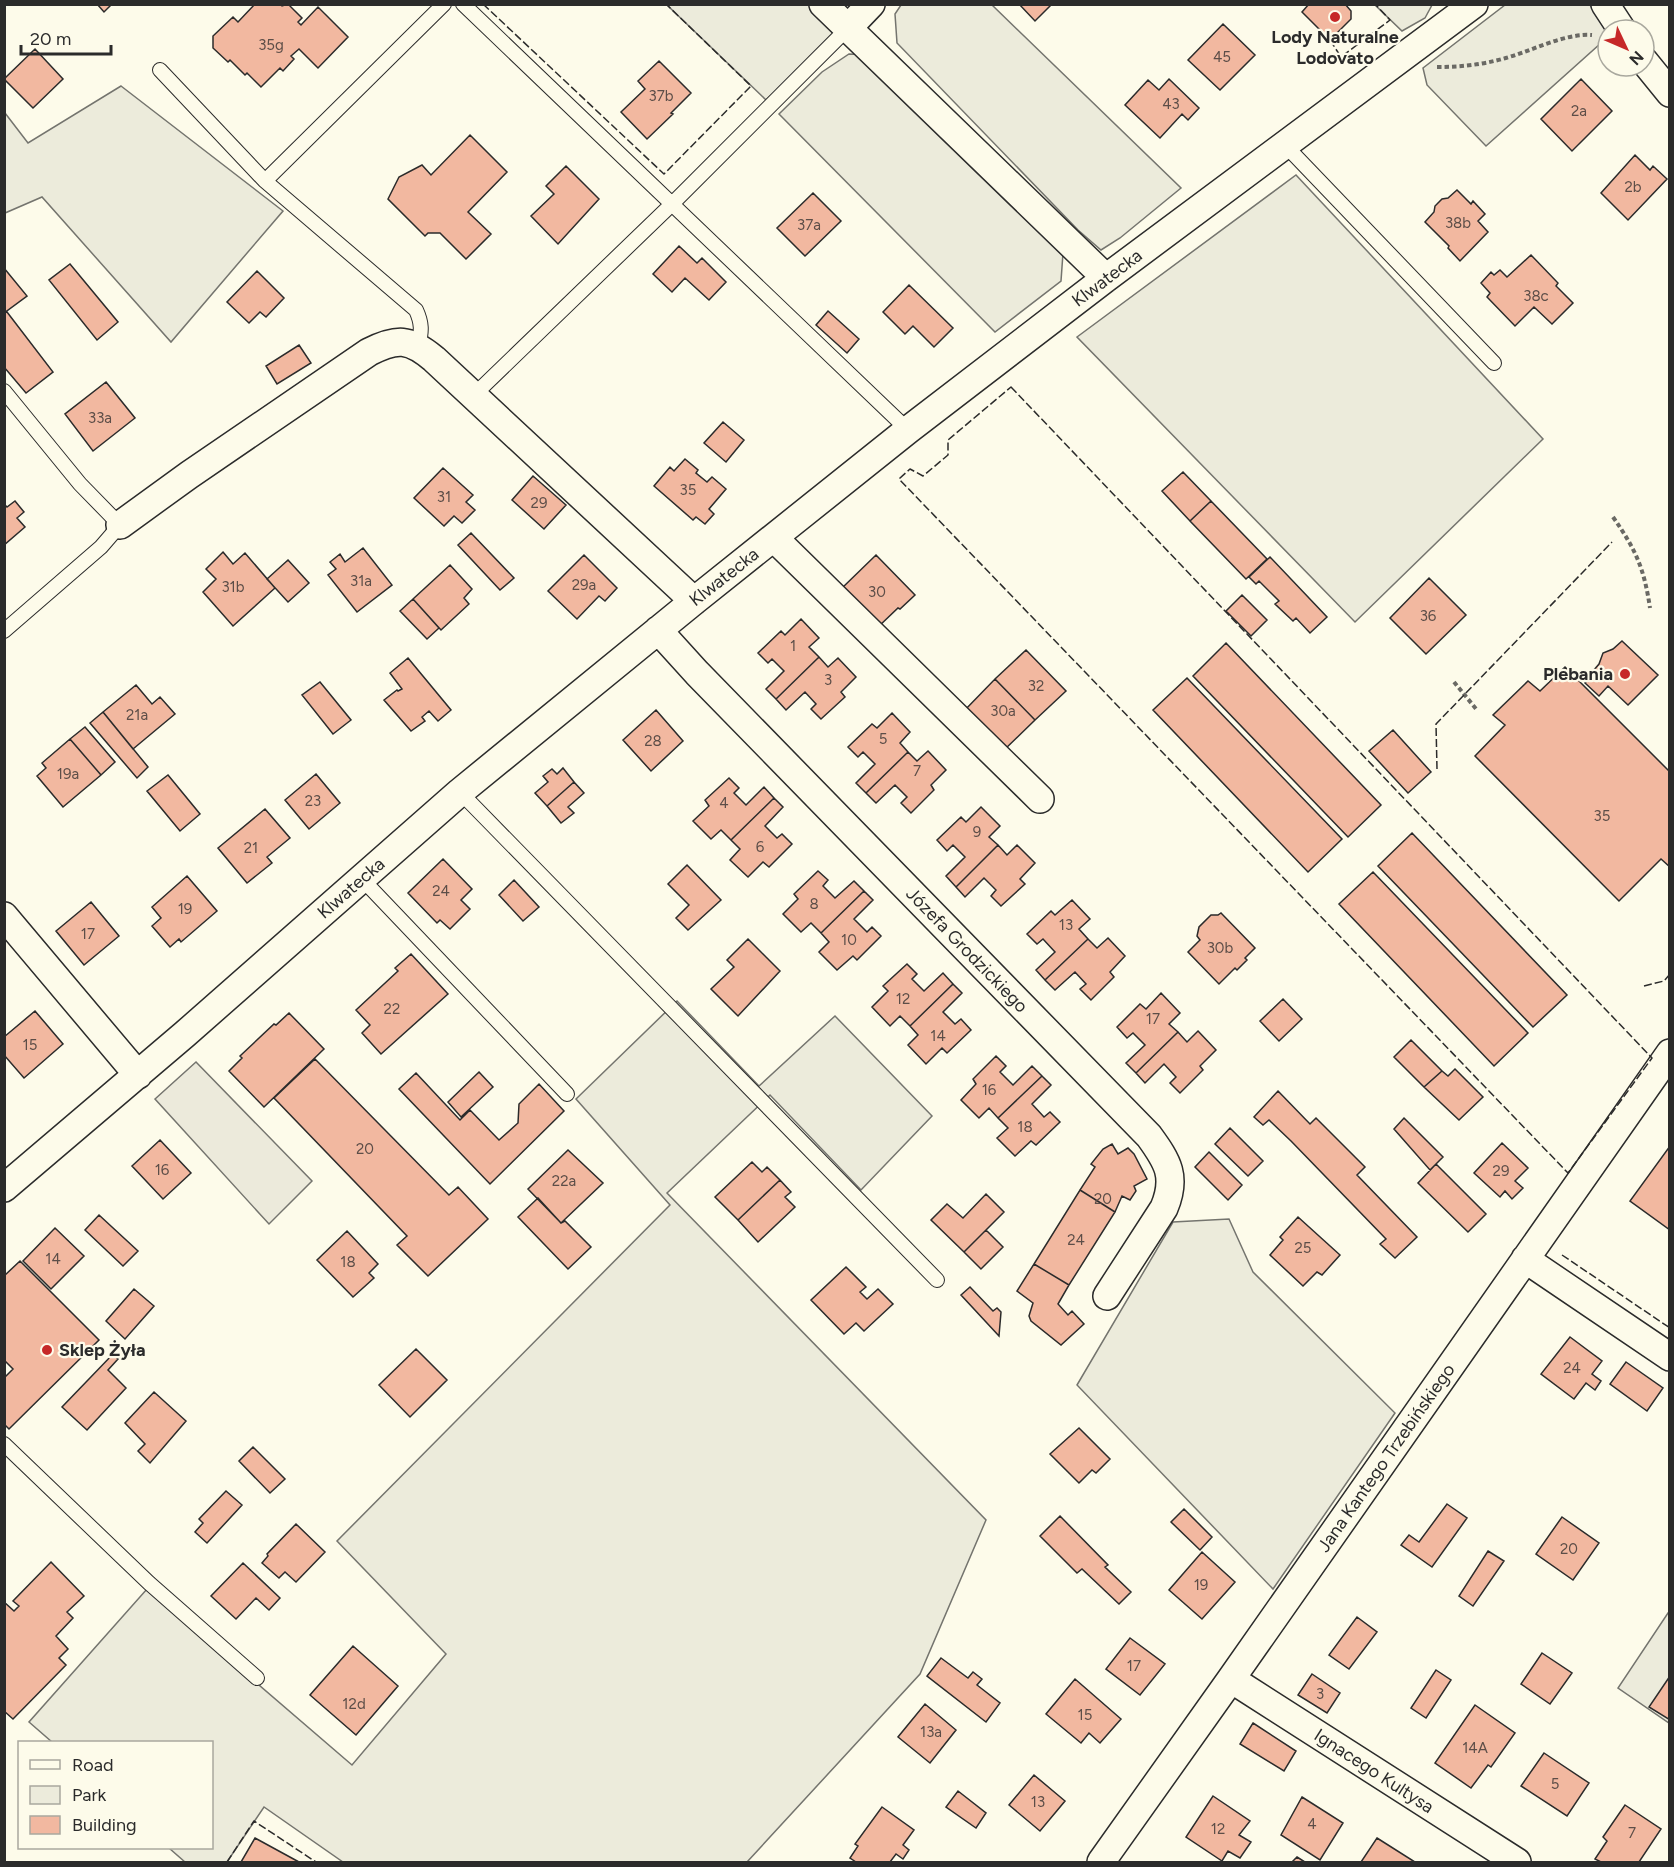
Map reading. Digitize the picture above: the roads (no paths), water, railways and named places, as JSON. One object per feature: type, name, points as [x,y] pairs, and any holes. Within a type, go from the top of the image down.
[{"type":"street","points":[[823,4],[1106,278]]},
{"type":"street","points":[[848,28],[871,4]]},
{"type":"street","name":"Klwatecka","points":[[4,1188],[138,1075],[460,792],[694,601],[908,430],[1106,278],[1474,4]]},
{"type":"street","points":[[1656,76],[1670,93]]},
{"type":"street","points":[[120,525],[369,352],[386,344],[400,342],[418,346],[694,601]]},
{"type":"street","points":[[774,538],[1040,799]]},
{"type":"street","name":"Józefa Grodzickiego","points":[[658,630],[697,673],[1149,1136],[1163,1155],[1171,1174],[1170,1193],[1164,1208],[1107,1296]]},
{"type":"street","points":[[4,916],[138,1075]]},
{"type":"street","name":"Jana Kantego Trzebińskiego","points":[[1101,1863],[1670,1053]]},
{"type":"street","points":[[1525,1259],[1670,1357]]},
{"type":"street","name":"Ignacego Kultysa","points":[[1232,1679],[1517,1863]]},
{"type":"lane","points":[[265,182],[444,4]]},
{"type":"lane","points":[[463,4],[908,430]]},
{"type":"lane","points":[[473,396],[672,204],[848,28]]},
{"type":"lane","points":[[160,70],[265,182],[416,310],[422,322],[422,333],[418,346]]},
{"type":"lane","points":[[1284,144],[1494,363]]},
{"type":"lane","points":[[4,391],[80,484],[120,525],[101,547],[4,631]]},
{"type":"lane","points":[[460,792],[937,1280]]},
{"type":"lane","points":[[362,879],[567,1094]]},
{"type":"lane","points":[[4,1444],[149,1583],[257,1678]]},
{"type":"place","name":"Lody Naturalne Lodovato","points":[[1335,17]]},
{"type":"place","name":"Plebania","points":[[1625,674]]},
{"type":"place","name":"Sklep Żyła","points":[[47,1350]]}]
